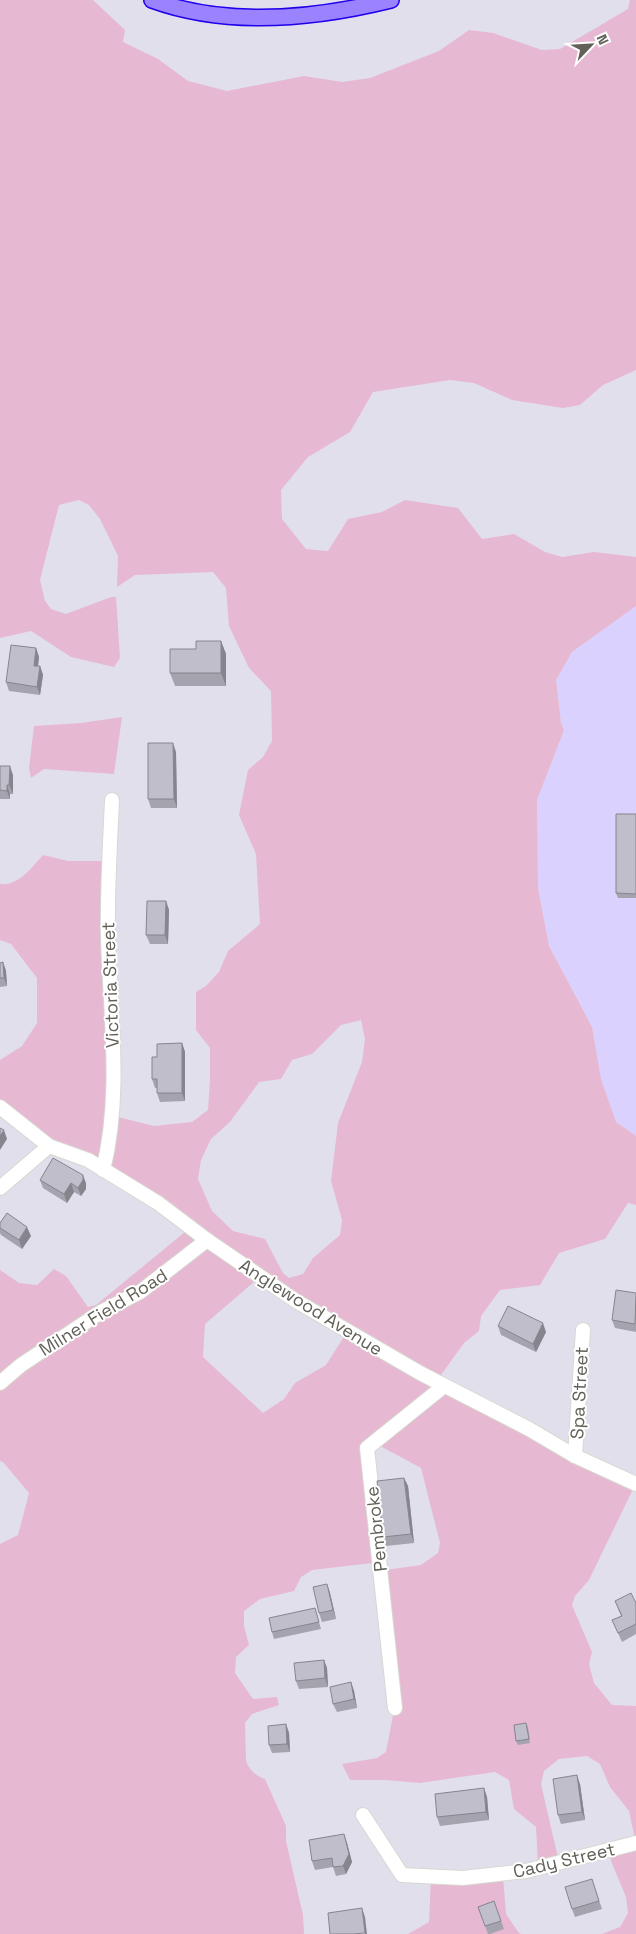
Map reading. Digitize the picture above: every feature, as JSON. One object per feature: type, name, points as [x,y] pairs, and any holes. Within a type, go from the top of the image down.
[{"type":"highway","points":[[152,0],[204,13],[251,18],[344,11],[391,0]]},
{"type":"street","name":"Victoria Street","points":[[103,1170],[110,1141],[113,1076],[112,1005],[108,937],[112,800]]},
{"type":"street","name":"Anglewood Avenue","points":[[0,1108],[49,1146],[88,1160],[158,1203],[207,1240],[296,1301],[444,1386],[529,1429],[576,1456],[636,1484]]},
{"type":"street","points":[[0,1188],[49,1146]]},
{"type":"street","name":"Milner Field Road","points":[[0,1383],[21,1365],[101,1312],[140,1292],[207,1240]]},
{"type":"street","name":"Spa Street","points":[[576,1456],[583,1330]]},
{"type":"street","name":"Pembroke","points":[[395,1708],[367,1448],[444,1386]]},
{"type":"street","name":"Cady Street","points":[[363,1815],[402,1875],[463,1878],[526,1871],[636,1843]]},
{"type":"shaded area","points":[[0,0],[93,0],[125,30],[123,42],[158,59],[188,81],[227,91],[304,76],[342,82],[370,78],[439,51],[469,30],[493,33],[542,50],[560,49],[628,9],[630,0],[636,0],[636,370],[603,385],[580,405],[563,408],[512,400],[474,383],[450,380],[373,392],[350,432],[308,457],[281,490],[282,519],[306,549],[328,551],[348,519],[382,512],[405,500],[458,508],[482,539],[514,534],[545,552],[562,557],[594,552],[636,557],[636,606],[572,652],[556,680],[561,723],[564,730],[537,800],[538,888],[549,946],[592,1027],[601,1079],[616,1122],[636,1136],[636,1205],[628,1203],[605,1239],[559,1253],[540,1285],[500,1290],[481,1316],[479,1331],[464,1343],[438,1380],[635,1485],[589,1580],[575,1596],[572,1605],[592,1652],[589,1664],[594,1683],[612,1705],[636,1706],[636,1934],[602,1934],[620,1927],[628,1913],[626,1897],[611,1861],[611,1849],[635,1839],[629,1811],[610,1787],[600,1764],[587,1756],[559,1759],[544,1771],[541,1784],[559,1862],[538,1864],[536,1827],[514,1809],[509,1780],[495,1772],[420,1783],[386,1780],[350,1780],[342,1764],[377,1758],[386,1752],[394,1710],[378,1571],[421,1565],[438,1553],[440,1543],[421,1468],[371,1441],[362,1466],[374,1557],[372,1563],[312,1570],[301,1577],[294,1591],[260,1599],[244,1611],[244,1626],[249,1645],[236,1657],[235,1673],[253,1699],[277,1697],[279,1705],[252,1714],[245,1723],[246,1760],[253,1772],[265,1779],[286,1826],[286,1841],[303,1915],[304,1934],[0,1934],[0,1544],[18,1535],[29,1493],[3,1462],[0,1461],[0,1270],[19,1283],[37,1285],[54,1269],[66,1276],[88,1307],[96,1305],[185,1232],[189,1226],[47,1142],[0,1104],[0,1060],[22,1046],[37,1023],[37,978],[11,944],[0,940],[0,884],[7,884],[19,879],[43,855],[68,861],[106,861],[114,1116],[154,1126],[192,1122],[208,1110],[210,1081],[210,1048],[196,1030],[196,992],[206,986],[219,972],[228,951],[260,924],[256,854],[239,815],[248,770],[263,757],[272,741],[271,691],[249,668],[229,626],[226,588],[213,572],[135,575],[117,587],[118,556],[100,519],[89,505],[79,500],[59,505],[40,580],[45,601],[51,609],[66,614],[111,597],[116,597],[120,658],[114,667],[71,657],[31,631],[0,638]],"holes":[[[361,1020],[365,1039],[362,1062],[338,1123],[331,1181],[342,1220],[340,1235],[313,1258],[303,1274],[289,1278],[283,1273],[265,1239],[233,1231],[212,1211],[198,1179],[201,1160],[211,1139],[230,1122],[259,1082],[281,1079],[292,1060],[312,1054],[341,1025]],[[261,1276],[347,1332],[326,1365],[295,1383],[284,1399],[263,1413],[203,1357],[205,1324]]]},
{"type":"shaded area","points":[[636,606],[636,1136],[616,1122],[601,1079],[592,1027],[549,946],[538,888],[537,800],[564,730],[561,723],[556,680],[572,652]]},
{"type":"shaded area","points":[[122,717],[114,774],[44,769],[31,778],[29,768],[34,726],[81,723]]},
{"type":"shaded area","points":[[503,1876],[506,1914],[521,1934],[408,1934],[429,1922],[431,1877]]},
{"type":"building","points":[[196,641],[221,641],[221,673],[170,673],[170,649],[196,649]]},
{"type":"building","points":[[11,645],[36,648],[34,666],[40,666],[37,687],[6,682]]},
{"type":"building","points":[[148,743],[173,743],[174,799],[148,799]]},
{"type":"building","points":[[0,766],[10,766],[7,791],[0,790]]},
{"type":"building","points":[[616,814],[636,814],[636,894],[616,893]]},
{"type":"building","points":[[147,901],[166,901],[165,935],[146,935]]},
{"type":"building","points":[[3,962],[4,978],[0,978],[0,963]]},
{"type":"building","points":[[182,1043],[182,1093],[157,1093],[157,1079],[152,1079],[152,1057],[157,1057],[157,1044]]},
{"type":"building","points":[[0,1128],[4,1130],[0,1136]]},
{"type":"building","points":[[53,1158],[83,1175],[83,1180],[78,1188],[71,1183],[64,1194],[40,1180]]},
{"type":"building","points":[[7,1213],[27,1227],[19,1240],[0,1228],[0,1223]]},
{"type":"building","points":[[616,1290],[636,1293],[635,1324],[612,1320]]},
{"type":"building","points":[[508,1306],[543,1323],[533,1344],[498,1326]]},
{"type":"building","points":[[404,1478],[411,1534],[383,1537],[377,1481]]},
{"type":"building","points":[[327,1584],[333,1610],[319,1613],[313,1587]]},
{"type":"building","points":[[631,1593],[636,1603],[636,1624],[618,1633],[612,1620],[622,1616],[615,1601]]},
{"type":"building","points":[[315,1608],[319,1622],[272,1632],[269,1618]]},
{"type":"building","points":[[324,1660],[325,1678],[296,1681],[294,1663]]},
{"type":"building","points":[[351,1682],[354,1699],[333,1704],[330,1687]]},
{"type":"building","points":[[526,1723],[529,1739],[516,1741],[514,1725]]},
{"type":"building","points":[[286,1724],[287,1744],[269,1745],[268,1726]]},
{"type":"building","points":[[577,1775],[582,1812],[558,1815],[553,1779]]},
{"type":"building","points":[[484,1788],[486,1812],[437,1817],[435,1794]]},
{"type":"building","points":[[344,1834],[349,1854],[343,1866],[333,1867],[332,1858],[312,1861],[309,1840]]},
{"type":"building","points":[[592,1879],[599,1901],[572,1909],[565,1887]]},
{"type":"building","points":[[494,1901],[501,1921],[485,1926],[478,1907]]},
{"type":"building","points":[[362,1908],[365,1933],[330,1934],[328,1913]]}]
